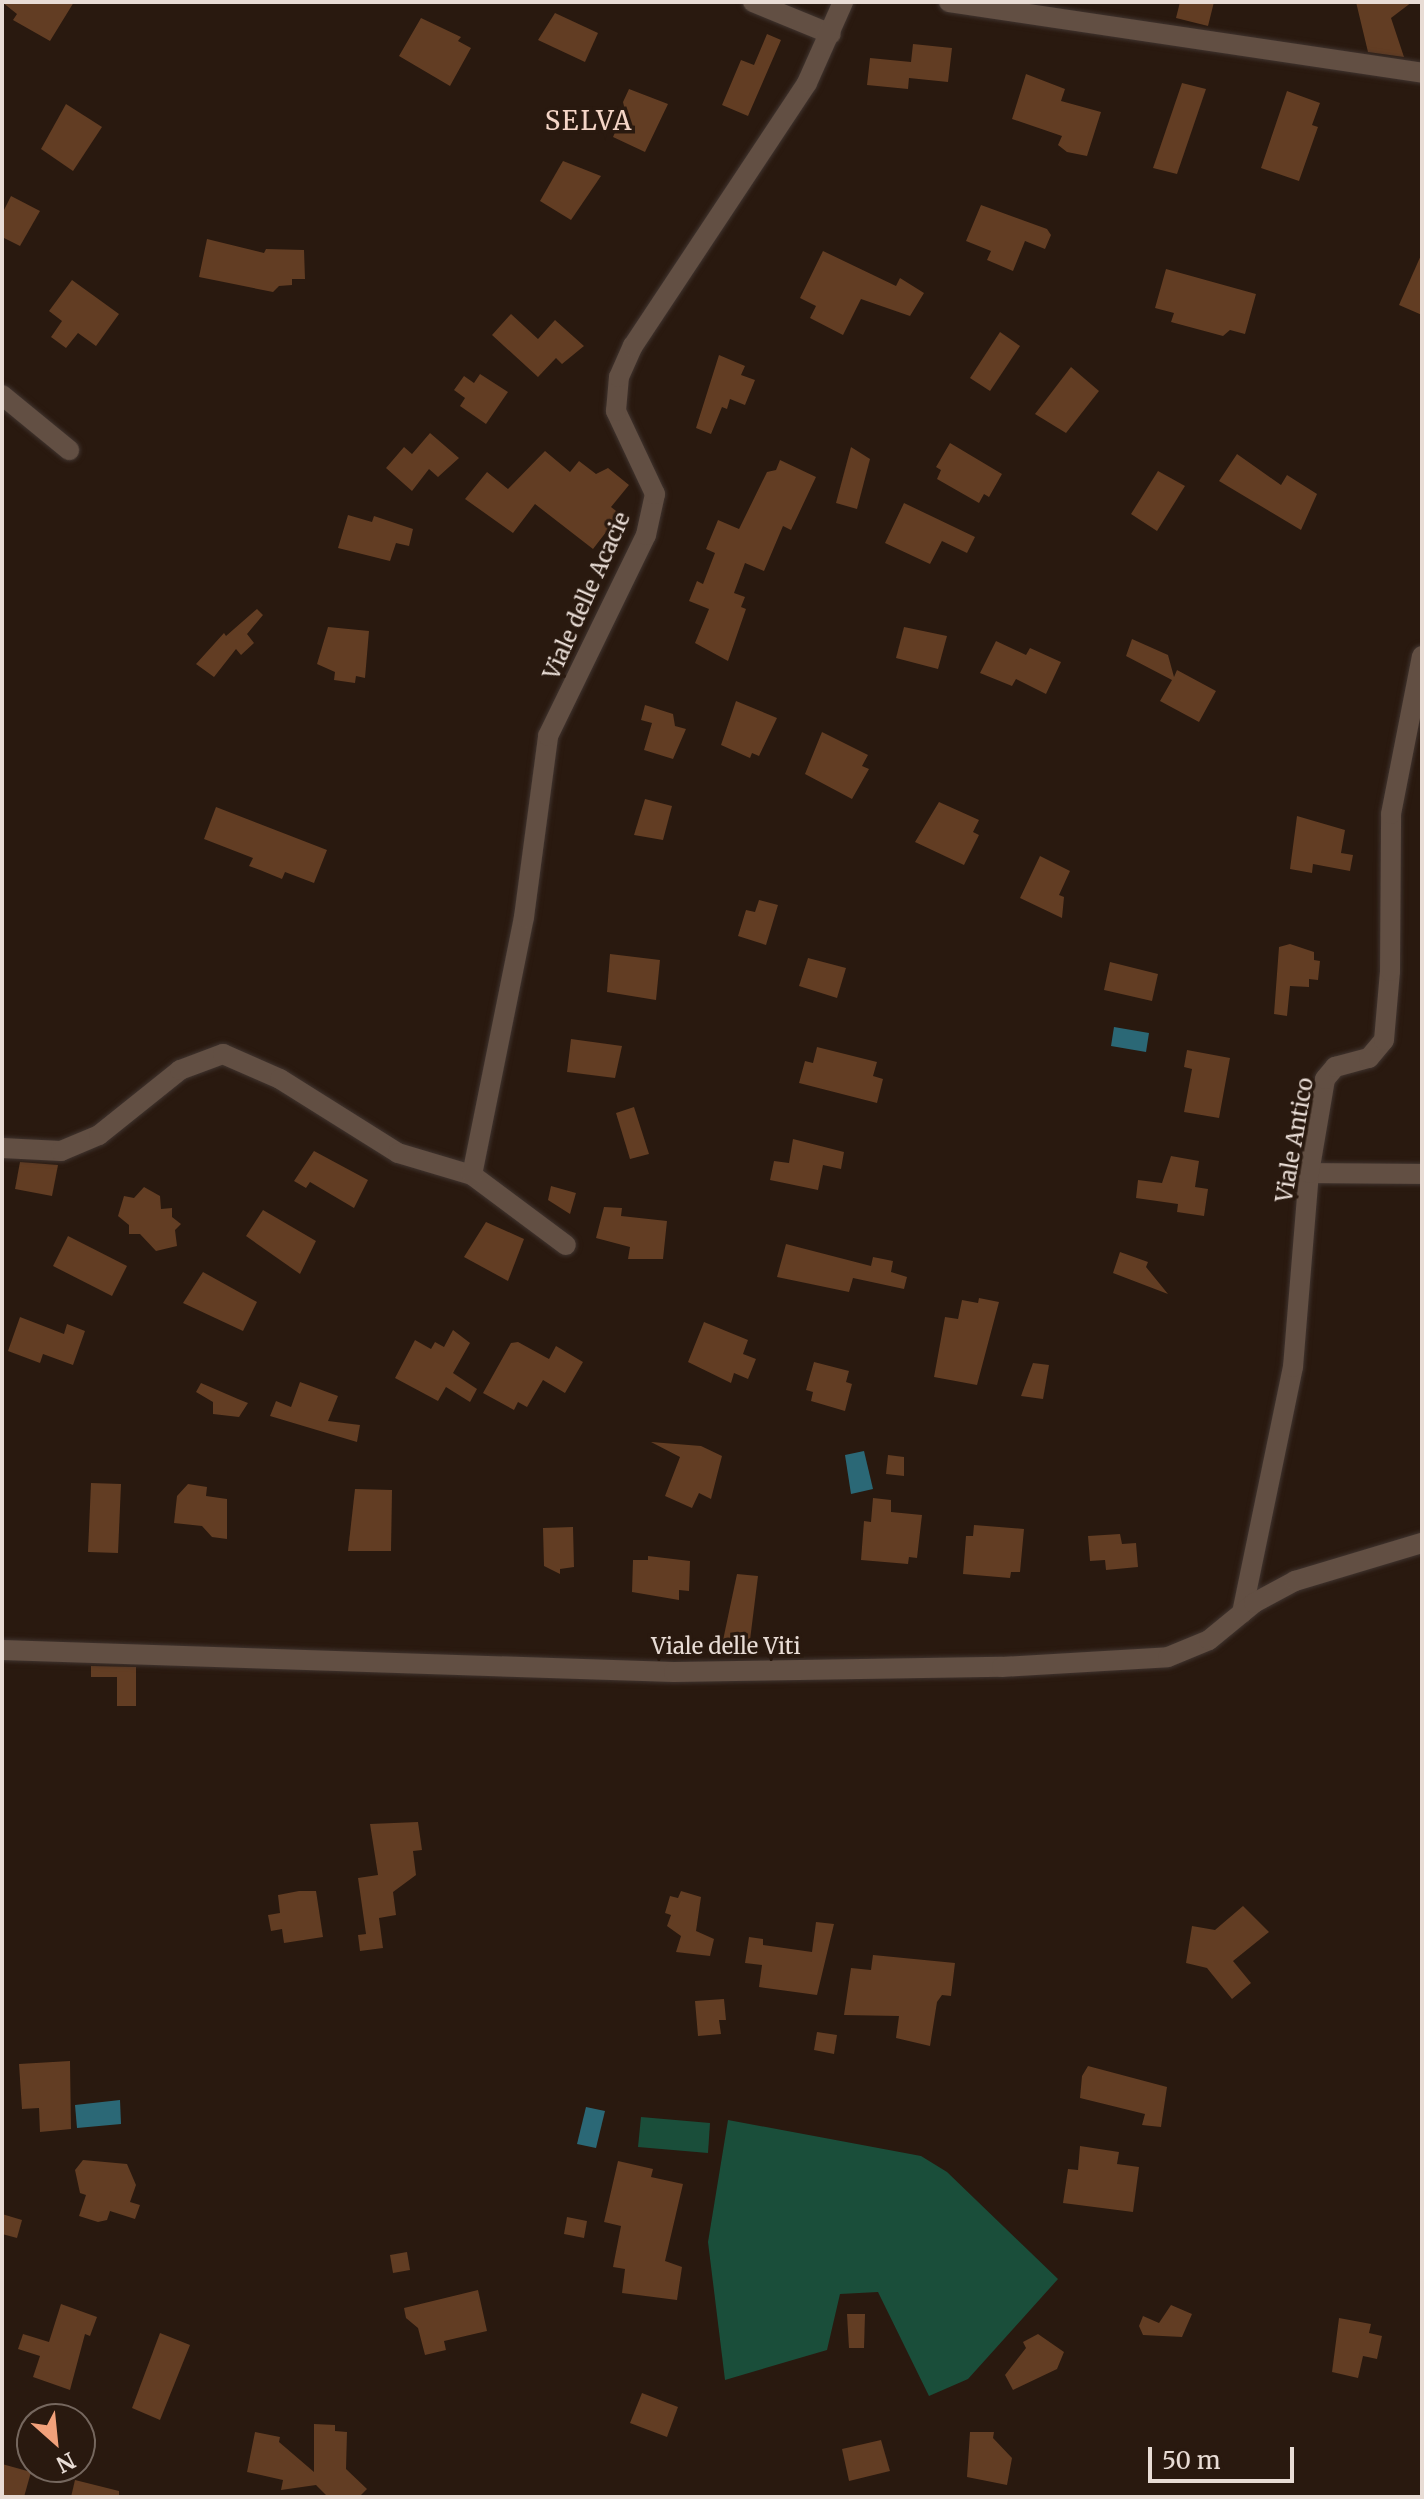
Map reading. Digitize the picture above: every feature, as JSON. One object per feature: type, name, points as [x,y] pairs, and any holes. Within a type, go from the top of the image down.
[{"type":"street","points":[[753,2],[831,34]]},
{"type":"street","name":"Viale delle Acacie","points":[[472,1175],[524,917],[548,736],[646,535],[655,494],[616,411],[619,377],[633,346],[807,83],[843,2]]},
{"type":"street","points":[[949,2],[1070,11],[1422,73]]},
{"type":"street","points":[[2,395],[69,450]]},
{"type":"street","name":"Viale Antico","points":[[1242,1613],[1293,1367],[1309,1173],[1325,1079],[1335,1067],[1369,1058],[1384,1040],[1390,971],[1391,814],[1422,656]]},
{"type":"street","points":[[2,1148],[61,1151],[99,1135],[180,1070],[223,1054],[280,1079],[398,1153],[472,1175],[566,1245]]},
{"type":"street","points":[[1309,1173],[1422,1174]]},
{"type":"street","name":"Viale delle Viti","points":[[2,1650],[674,1672],[1002,1667],[1168,1657],[1209,1640],[1242,1613],[1295,1581],[1422,1543]]},
{"type":"green space","points":[[641,2117],[710,2123],[708,2153],[638,2147]]},
{"type":"green space","points":[[728,2120],[921,2156],[947,2172],[1058,2279],[968,2379],[929,2396],[878,2292],[840,2294],[827,2350],[725,2380],[708,2242]]},
{"type":"water","points":[[1114,1027],[1149,1033],[1146,1052],[1111,1046]]},
{"type":"water","points":[[864,1451],[873,1489],[851,1494],[845,1455]]},
{"type":"water","points":[[120,2100],[121,2124],[77,2128],[75,2105]]},
{"type":"water","points":[[586,2107],[605,2111],[596,2148],[577,2144]]},
{"type":"building","points":[[2,2],[74,2],[50,41],[13,20],[17,14]]},
{"type":"building","points":[[1180,2],[1214,2],[1208,26],[1176,18]]},
{"type":"building","points":[[1356,2],[1412,2],[1391,18],[1404,57],[1368,52]]},
{"type":"building","points":[[555,13],[598,33],[585,62],[538,40]]},
{"type":"building","points":[[421,18],[461,37],[458,41],[471,48],[450,86],[399,56]]},
{"type":"building","points":[[767,34],[781,40],[748,116],[722,105],[741,60],[754,65]]},
{"type":"building","points":[[913,44],[952,48],[948,82],[909,78],[908,89],[867,85],[870,58],[911,62]]},
{"type":"building","points":[[1026,74],[1065,89],[1061,101],[1101,112],[1087,156],[1067,152],[1058,145],[1062,136],[1012,119]]},
{"type":"building","points":[[1182,83],[1206,89],[1177,174],[1153,168]]},
{"type":"building","points":[[629,89],[668,104],[645,152],[613,137],[617,128],[612,126]]},
{"type":"building","points":[[1287,91],[1320,103],[1312,125],[1318,127],[1299,181],[1261,168]]},
{"type":"building","points":[[66,104],[102,127],[73,171],[41,149]]},
{"type":"building","points":[[563,161],[601,176],[571,220],[540,201]]},
{"type":"building","points":[[11,196],[40,211],[20,246],[2,237],[2,214]]},
{"type":"building","points":[[981,205],[1047,229],[1051,235],[1045,249],[1025,241],[1013,271],[987,260],[991,251],[966,241]]},
{"type":"building","points":[[207,239],[264,253],[266,249],[304,250],[305,279],[292,279],[292,285],[279,286],[273,292],[199,277]]},
{"type":"building","points":[[823,251],[896,286],[900,278],[924,293],[910,316],[861,299],[843,335],[810,318],[816,306],[800,298]]},
{"type":"building","points":[[1422,253],[1422,315],[1399,305]]},
{"type":"building","points":[[1166,269],[1256,294],[1245,334],[1230,330],[1223,336],[1171,322],[1174,313],[1155,308]]},
{"type":"building","points":[[72,280],[119,314],[96,346],[78,333],[66,348],[51,337],[62,321],[49,311]]},
{"type":"building","points":[[511,314],[538,339],[555,320],[584,346],[562,364],[556,358],[538,377],[492,335]]},
{"type":"building","points":[[1000,332],[1020,346],[990,391],[970,378]]},
{"type":"building","points":[[719,355],[745,366],[741,375],[755,380],[745,405],[730,399],[727,409],[722,407],[711,434],[696,428]]},
{"type":"building","points":[[1071,367],[1099,391],[1066,433],[1035,414]]},
{"type":"building","points":[[480,374],[508,392],[486,424],[460,406],[465,398],[454,390],[464,376],[474,383]]},
{"type":"building","points":[[430,433],[459,458],[438,477],[429,469],[412,491],[386,468],[404,447],[412,454]]},
{"type":"building","points":[[950,443],[1002,474],[989,497],[984,494],[979,503],[937,479],[941,470],[936,467]]},
{"type":"building","points":[[851,447],[870,459],[857,509],[836,503]]},
{"type":"building","points":[[545,451],[570,472],[579,461],[596,474],[608,468],[629,485],[611,507],[620,514],[593,549],[535,504],[513,533],[465,499],[487,472],[508,489]]},
{"type":"building","points":[[1237,454],[1281,485],[1287,475],[1317,494],[1301,530],[1219,481]]},
{"type":"building","points":[[780,460],[816,477],[791,530],[783,526],[764,571],[745,563],[734,593],[745,597],[741,607],[746,609],[728,661],[695,643],[709,609],[689,601],[697,581],[703,584],[715,553],[706,549],[718,520],[739,529],[767,472],[776,470]]},
{"type":"building","points":[[1158,471],[1185,486],[1157,531],[1131,514]]},
{"type":"building","points":[[904,503],[975,537],[967,553],[942,541],[930,564],[885,543]]},
{"type":"building","points":[[348,515],[372,522],[374,516],[413,529],[409,546],[396,543],[390,561],[338,548]]},
{"type":"building","points":[[257,609],[263,615],[247,634],[254,643],[241,655],[236,649],[214,677],[196,664],[224,633],[226,636]]},
{"type":"building","points":[[328,627],[369,631],[365,678],[356,676],[355,683],[334,680],[335,672],[317,664]]},
{"type":"building","points":[[904,627],[947,636],[938,669],[896,658]]},
{"type":"building","points":[[1132,639],[1168,655],[1174,677],[1177,670],[1216,691],[1199,722],[1160,701],[1172,680],[1126,656]]},
{"type":"building","points":[[996,641],[1026,655],[1030,648],[1061,662],[1046,694],[1016,679],[1012,686],[980,673]]},
{"type":"building","points":[[736,701],[777,718],[759,756],[752,753],[750,758],[721,745]]},
{"type":"building","points":[[645,705],[673,714],[675,726],[686,729],[673,759],[644,750],[652,723],[641,720]]},
{"type":"building","points":[[822,732],[868,755],[862,766],[869,769],[852,799],[805,774]]},
{"type":"building","points":[[645,799],[672,806],[663,840],[634,835]]},
{"type":"building","points":[[939,802],[979,820],[973,832],[979,835],[964,865],[915,842]]},
{"type":"building","points":[[216,807],[327,850],[314,883],[285,872],[282,879],[249,866],[253,858],[204,839]]},
{"type":"building","points":[[1297,816],[1345,830],[1341,853],[1353,855],[1350,871],[1313,864],[1312,873],[1290,869]]},
{"type":"building","points":[[1040,856],[1070,871],[1059,895],[1064,897],[1062,918],[1020,898]]},
{"type":"building","points":[[759,900],[778,905],[766,945],[738,936],[746,910],[755,912]]},
{"type":"building","points":[[1290,944],[1314,952],[1314,960],[1320,961],[1318,980],[1309,979],[1309,987],[1290,986],[1287,1016],[1274,1014],[1279,947]]},
{"type":"building","points":[[610,954],[660,960],[656,1000],[607,992]]},
{"type":"building","points":[[808,958],[846,968],[837,998],[799,986]]},
{"type":"building","points":[[1110,962],[1158,974],[1152,1001],[1104,990]]},
{"type":"building","points":[[571,1039],[622,1046],[615,1078],[567,1072]]},
{"type":"building","points":[[817,1047],[877,1062],[873,1076],[883,1079],[877,1103],[799,1083],[805,1061],[813,1063]]},
{"type":"building","points":[[1187,1050],[1230,1058],[1219,1118],[1184,1112],[1192,1069],[1184,1067]]},
{"type":"building","points":[[634,1107],[649,1154],[630,1159],[616,1113]]},
{"type":"building","points":[[793,1139],[844,1152],[841,1169],[823,1165],[818,1190],[770,1180],[774,1161],[789,1163]]},
{"type":"building","points":[[314,1151],[368,1180],[354,1208],[310,1182],[306,1188],[294,1181]]},
{"type":"building","points":[[1171,1156],[1199,1161],[1195,1187],[1208,1189],[1204,1216],[1177,1212],[1178,1204],[1136,1198],[1138,1180],[1162,1183]]},
{"type":"building","points":[[20,1162],[58,1165],[52,1196],[15,1189]]},
{"type":"building","points":[[551,1186],[576,1193],[570,1214],[548,1200]]},
{"type":"building","points":[[144,1187],[160,1196],[161,1209],[172,1208],[172,1217],[181,1224],[175,1230],[177,1246],[156,1251],[140,1234],[129,1234],[129,1225],[118,1216],[124,1196],[134,1198]]},
{"type":"building","points":[[604,1207],[622,1208],[621,1216],[667,1221],[663,1259],[628,1259],[630,1247],[596,1238]]},
{"type":"building","points":[[263,1210],[316,1241],[300,1274],[246,1236]]},
{"type":"building","points":[[486,1222],[524,1239],[508,1281],[464,1257]]},
{"type":"building","points":[[68,1236],[127,1266],[112,1296],[53,1266]]},
{"type":"building","points":[[786,1244],[871,1266],[873,1257],[893,1261],[891,1272],[907,1277],[904,1289],[853,1278],[849,1292],[777,1277]]},
{"type":"building","points":[[1120,1252],[1148,1262],[1146,1267],[1168,1294],[1113,1273]]},
{"type":"building","points":[[203,1272],[257,1302],[243,1331],[183,1303]]},
{"type":"building","points":[[979,1298],[999,1302],[977,1385],[934,1377],[945,1317],[958,1319],[962,1300],[978,1303]]},
{"type":"building","points":[[20,1317],[64,1334],[67,1324],[85,1331],[73,1365],[43,1354],[40,1363],[8,1351]]},
{"type":"building","points":[[704,1322],[748,1340],[743,1354],[756,1359],[748,1379],[734,1373],[731,1383],[688,1362]]},
{"type":"building","points":[[453,1330],[470,1343],[453,1373],[477,1389],[470,1402],[446,1387],[438,1401],[395,1378],[415,1340],[431,1349],[435,1342],[444,1347]]},
{"type":"building","points":[[518,1342],[549,1359],[556,1346],[583,1362],[565,1393],[543,1380],[527,1407],[518,1402],[514,1410],[483,1393],[511,1343]]},
{"type":"building","points":[[814,1362],[849,1371],[846,1382],[852,1384],[845,1411],[811,1401],[813,1392],[806,1390]]},
{"type":"building","points":[[1033,1363],[1049,1365],[1043,1399],[1021,1396]]},
{"type":"building","points":[[300,1382],[338,1396],[328,1421],[360,1425],[357,1442],[270,1416],[276,1401],[291,1407]]},
{"type":"building","points":[[201,1383],[248,1403],[239,1417],[213,1414],[213,1402],[196,1392]]},
{"type":"building","points":[[651,1442],[701,1446],[722,1456],[711,1499],[699,1493],[692,1508],[665,1496],[680,1457]]},
{"type":"building","points":[[888,1455],[904,1457],[904,1476],[886,1474]]},
{"type":"building","points":[[91,1483],[121,1484],[118,1553],[88,1552]]},
{"type":"building","points":[[188,1484],[207,1487],[206,1496],[227,1499],[227,1539],[212,1537],[202,1526],[174,1523],[177,1496]]},
{"type":"building","points":[[355,1489],[392,1490],[391,1551],[348,1551]]},
{"type":"building","points":[[873,1498],[891,1500],[891,1512],[922,1515],[917,1558],[909,1557],[908,1564],[861,1560],[864,1521],[871,1522]]},
{"type":"building","points":[[974,1525],[1024,1529],[1020,1572],[1011,1572],[1010,1578],[963,1574],[966,1536],[973,1536]]},
{"type":"building","points":[[573,1527],[574,1567],[560,1569],[560,1574],[544,1566],[543,1528]]},
{"type":"building","points":[[1120,1534],[1122,1544],[1136,1543],[1138,1567],[1106,1570],[1105,1560],[1090,1561],[1088,1536]]},
{"type":"building","points":[[648,1556],[690,1561],[689,1591],[679,1590],[679,1600],[632,1592],[633,1560],[648,1560]]},
{"type":"building","points":[[737,1574],[758,1576],[749,1648],[722,1645]]},
{"type":"building","points":[[91,1666],[136,1667],[136,1706],[117,1706],[117,1677],[91,1677]]},
{"type":"building","points":[[418,1822],[422,1850],[413,1851],[416,1875],[393,1892],[396,1915],[379,1918],[383,1948],[360,1951],[358,1935],[366,1934],[358,1878],[378,1875],[370,1824]]},
{"type":"building","points":[[316,1891],[323,1937],[284,1943],[282,1929],[271,1931],[268,1915],[280,1913],[278,1895]]},
{"type":"building","points":[[681,1891],[701,1897],[696,1931],[714,1939],[710,1956],[676,1952],[681,1936],[667,1926],[671,1915],[665,1913],[670,1896],[678,1898]]},
{"type":"building","points":[[1243,1906],[1269,1932],[1233,1961],[1251,1983],[1232,1999],[1207,1968],[1186,1963],[1192,1926],[1215,1930]]},
{"type":"building","points":[[816,1922],[834,1924],[817,1995],[759,1987],[762,1965],[745,1963],[749,1937],[763,1939],[763,1945],[812,1952]]},
{"type":"building","points":[[873,1955],[955,1963],[951,1996],[942,1995],[937,2002],[930,2046],[896,2038],[899,2016],[844,2015],[851,1968],[871,1970]]},
{"type":"building","points":[[724,1999],[726,2020],[719,2020],[721,2034],[698,2036],[695,2001]]},
{"type":"building","points":[[817,2032],[837,2035],[834,2054],[814,2050]]},
{"type":"building","points":[[70,2061],[71,2129],[40,2132],[39,2108],[22,2109],[19,2064]]},
{"type":"building","points":[[1088,2066],[1167,2087],[1161,2127],[1142,2125],[1145,2114],[1080,2098],[1082,2076]]},
{"type":"building","points":[[1080,2146],[1119,2152],[1117,2164],[1139,2167],[1133,2212],[1063,2203],[1068,2169],[1078,2170]]},
{"type":"building","points":[[83,2160],[127,2164],[136,2185],[130,2202],[140,2205],[135,2219],[110,2211],[107,2220],[98,2222],[79,2216],[86,2195],[80,2193],[75,2170]]},
{"type":"building","points":[[618,2161],[653,2169],[651,2177],[683,2184],[665,2261],[682,2267],[677,2300],[622,2293],[625,2269],[613,2267],[621,2226],[604,2222]]},
{"type":"building","points":[[2,2214],[22,2220],[17,2238],[2,2234]]},
{"type":"building","points":[[567,2217],[587,2221],[584,2238],[564,2234]]},
{"type":"building","points":[[407,2252],[410,2270],[393,2273],[390,2255]]},
{"type":"building","points":[[478,2290],[487,2331],[444,2341],[446,2350],[425,2355],[418,2328],[406,2318],[404,2308]]},
{"type":"building","points":[[61,2304],[97,2317],[90,2336],[85,2334],[70,2390],[33,2377],[40,2356],[18,2349],[23,2334],[49,2342]]},
{"type":"building","points":[[1171,2305],[1192,2314],[1182,2337],[1143,2335],[1139,2326],[1143,2316],[1159,2323]]},
{"type":"building","points":[[847,2314],[865,2314],[864,2348],[849,2348]]},
{"type":"building","points":[[1339,2318],[1371,2324],[1369,2333],[1382,2336],[1377,2359],[1363,2356],[1358,2378],[1332,2372]]},
{"type":"building","points":[[160,2333],[190,2345],[160,2420],[132,2408]]},
{"type":"building","points":[[1038,2334],[1064,2352],[1057,2369],[1013,2390],[1005,2375],[1026,2348],[1023,2342]]},
{"type":"building","points":[[642,2393],[678,2407],[667,2437],[630,2423]]},
{"type":"building","points":[[314,2424],[335,2425],[335,2431],[347,2432],[346,2469],[367,2489],[359,2497],[328,2497],[316,2485],[281,2490],[283,2480],[247,2472],[255,2432],[280,2437],[279,2442],[314,2472]]},
{"type":"building","points":[[970,2432],[994,2432],[993,2438],[1012,2458],[1007,2485],[967,2477]]},
{"type":"building","points":[[881,2440],[890,2471],[849,2481],[842,2449]]},
{"type":"building","points":[[2,2464],[16,2468],[16,2483],[28,2483],[24,2497],[2,2497]]},
{"type":"building","points":[[74,2483],[119,2491],[119,2497],[71,2497]]},
{"type":"district","name":"SELVA","points":[[589,121]]}]
